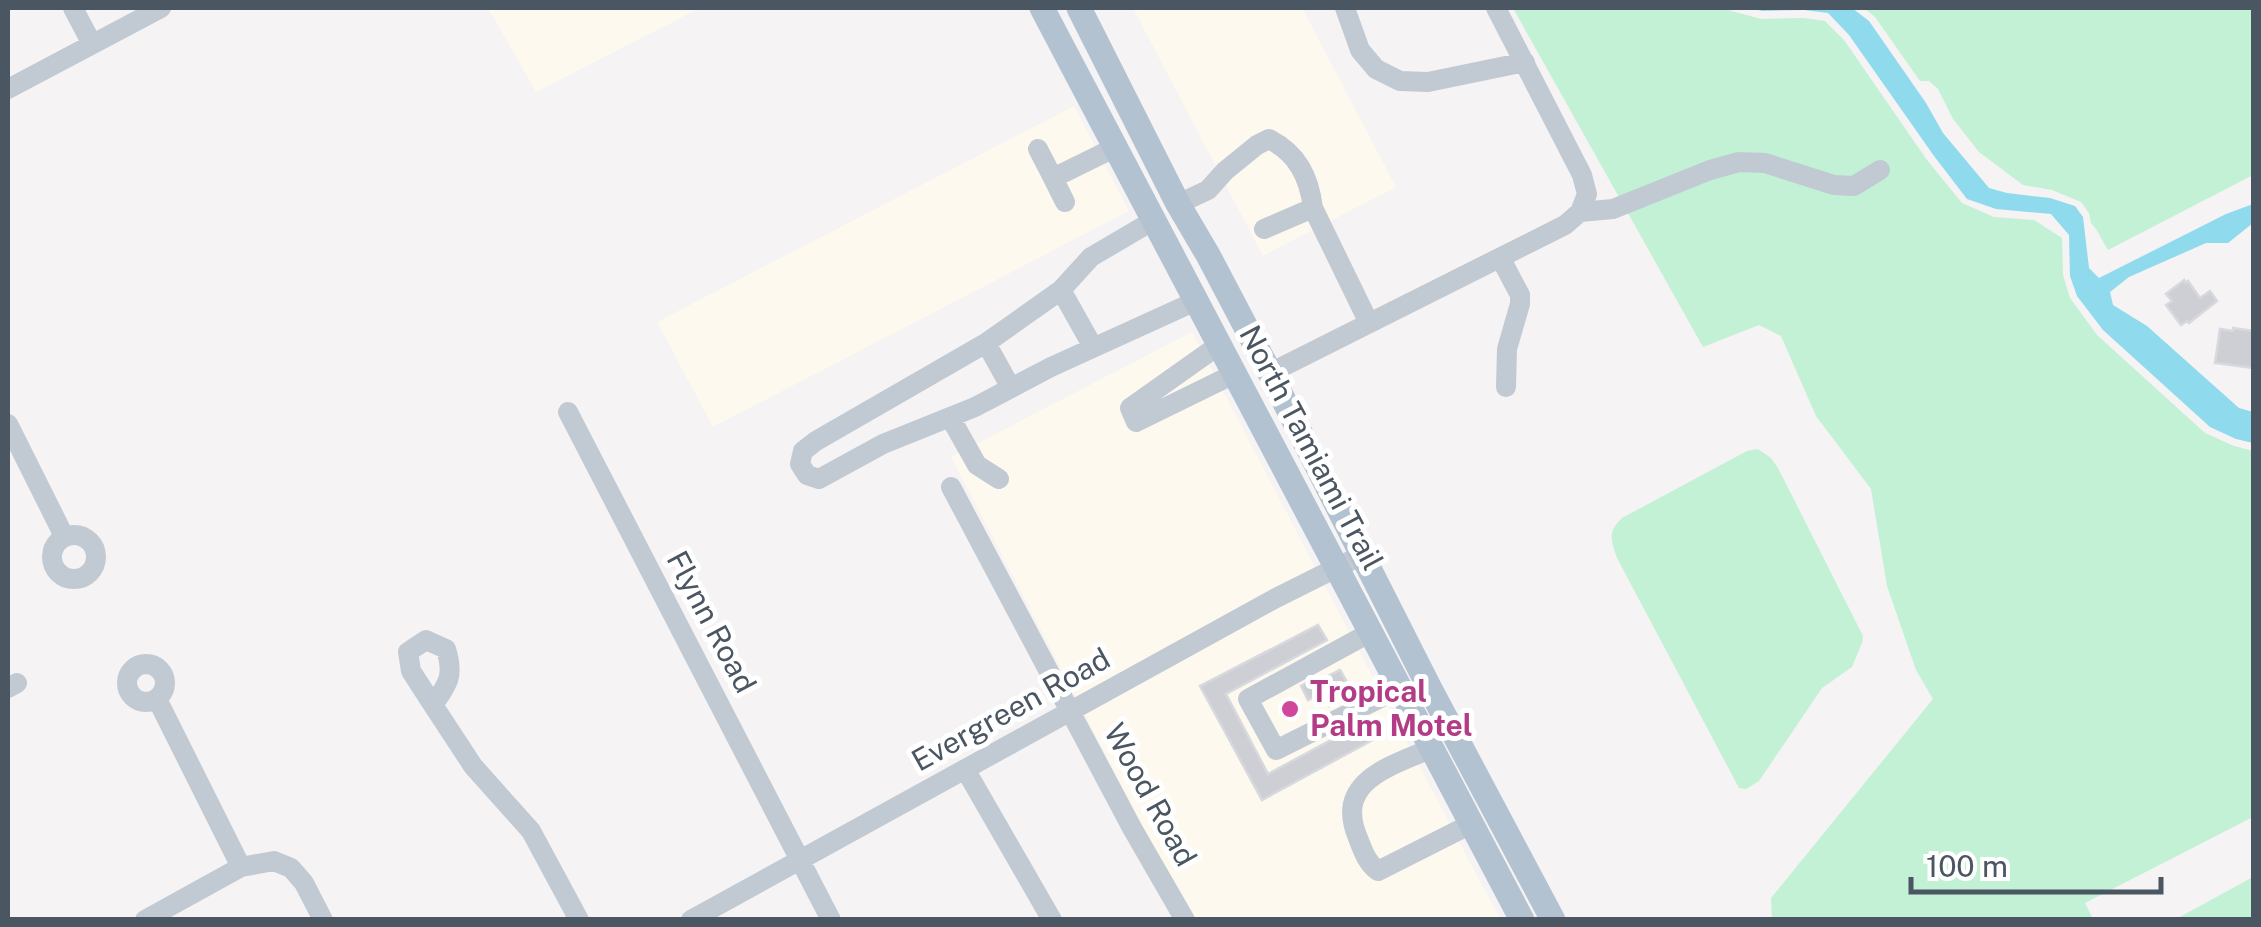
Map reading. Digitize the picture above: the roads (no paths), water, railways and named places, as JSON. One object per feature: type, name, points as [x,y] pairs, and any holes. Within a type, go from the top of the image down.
[{"type":"main road","name":"North Tamiami Trail","points":[[1042,8],[1522,920]]},
{"type":"main road","points":[[1056,8],[1078,40],[1102,52]]},
{"type":"main road","name":"North Tamiami Trail","points":[[1079,8],[1553,920]]},
{"type":"main road","points":[[1080,78],[1104,88],[1129,123],[1144,134]]},
{"type":"street","points":[[73,8],[92,44]]},
{"type":"street","points":[[8,89],[162,8]]},
{"type":"street","points":[[1345,8],[1360,50],[1376,69],[1400,80],[1428,82],[1525,62]]},
{"type":"street","points":[[1270,373],[1566,224],[1580,212],[1587,194],[1582,175],[1496,8]]},
{"type":"street","points":[[1178,204],[1208,190],[1224,171],[1257,145],[1269,139],[1286,148],[1304,172],[1313,208],[1369,324]]},
{"type":"street","points":[[1053,178],[1116,147]]},
{"type":"street","points":[[1038,149],[1065,202]]},
{"type":"street","points":[[1580,212],[1613,209],[1739,162],[1765,163],[1834,185],[1854,186],[1880,170]]},
{"type":"street","points":[[1264,230],[1313,208]]},
{"type":"street","points":[[1154,220],[1091,257],[1061,290],[986,344],[816,441],[803,451],[800,464],[807,475],[819,479],[883,444],[975,407],[1196,300]]},
{"type":"street","points":[[1500,258],[1520,295],[1507,350],[1506,387]]},
{"type":"street","points":[[1061,290],[1094,347]]},
{"type":"street","points":[[986,344],[1011,388]]},
{"type":"street","points":[[1220,346],[1130,408],[1136,422],[1234,374]]},
{"type":"street","name":"Flynn Road","points":[[568,412],[831,920]]},
{"type":"street","points":[[866,414],[883,444]]},
{"type":"street","points":[[950,416],[977,465],[999,480]]},
{"type":"street","points":[[8,424],[64,536]]},
{"type":"street","name":"Wood Road","points":[[951,487],[1185,920]]},
{"type":"street","name":"Evergreen Road","points":[[690,920],[1276,598],[1362,555]]},
{"type":"street","points":[[1371,632],[1248,699],[1276,750],[1400,688]]},
{"type":"street","points":[[156,700],[240,867]]},
{"type":"street","points":[[433,704],[474,766],[531,831],[579,920]]},
{"type":"street","points":[[1430,748],[1386,769],[1353,796],[1352,826],[1369,864],[1378,872],[1471,824]]},
{"type":"street","points":[[966,769],[1052,920]]},
{"type":"street","points":[[144,920],[240,867],[274,861],[291,868],[304,883],[323,920]]},
{"type":"water","points":[[1751,8],[1852,8],[1869,21],[1943,133],[1989,188],[2075,206],[2083,217],[2089,268],[2099,278],[2253,204],[2253,223],[2228,243],[2206,243],[2129,277],[2110,292],[2113,305],[2147,326],[2239,408],[2253,412],[2253,443],[2210,427],[2103,330],[2077,296],[2070,276],[2069,235],[2051,214],[1996,209],[1967,199],[1849,35],[1828,13]]},
{"type":"place","name":"Tropical Palm Motel","points":[[1290,709]]}]
